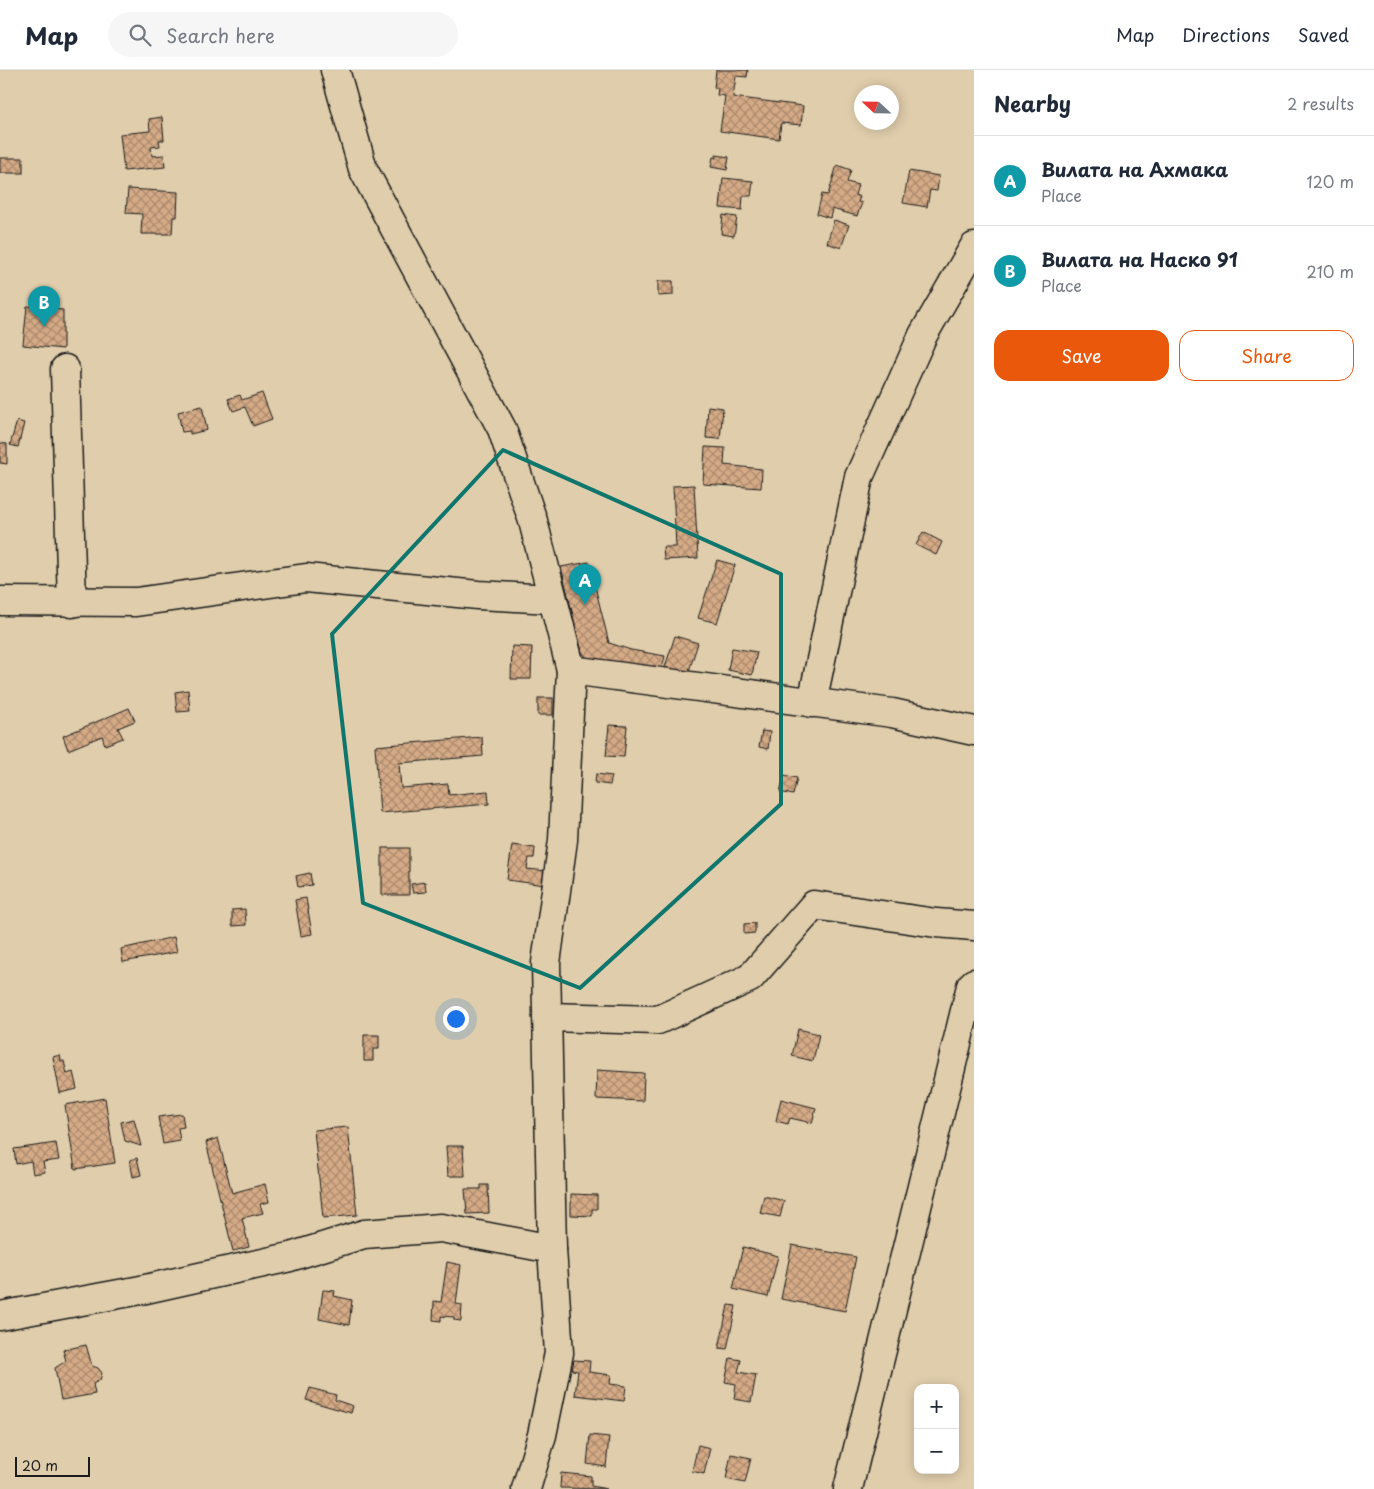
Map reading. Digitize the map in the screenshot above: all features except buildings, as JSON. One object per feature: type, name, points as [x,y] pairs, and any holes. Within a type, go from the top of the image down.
[{"type":"street","points":[[335,70],[363,169],[502,429],[533,521],[551,599],[571,670],[563,840],[546,963],[552,1249],[559,1353],[542,1435],[526,1489]]},
{"type":"street","points":[[812,703],[859,477],[923,335],[974,247]]},
{"type":"street","points":[[65,369],[72,603]]},
{"type":"street","points":[[0,601],[136,602],[306,578],[478,595],[551,599]]},
{"type":"street","points":[[571,670],[892,713],[974,731]]},
{"type":"street","points":[[547,1017],[658,1020],[750,978],[814,905],[936,923],[974,926]]},
{"type":"street","points":[[848,1489],[971,986],[974,983]]},
{"type":"street","points":[[0,1316],[141,1290],[281,1259],[364,1234],[441,1228],[552,1249]]},
{"type":"highlighted area","points":[[503,450],[781,574],[781,804],[580,988],[363,903],[332,634]]},
{"type":"place","name":"Вилата на Наско 91","points":[[44,327]]},
{"type":"place","name":"Вилата на Ахмака","points":[[585,605]]}]
